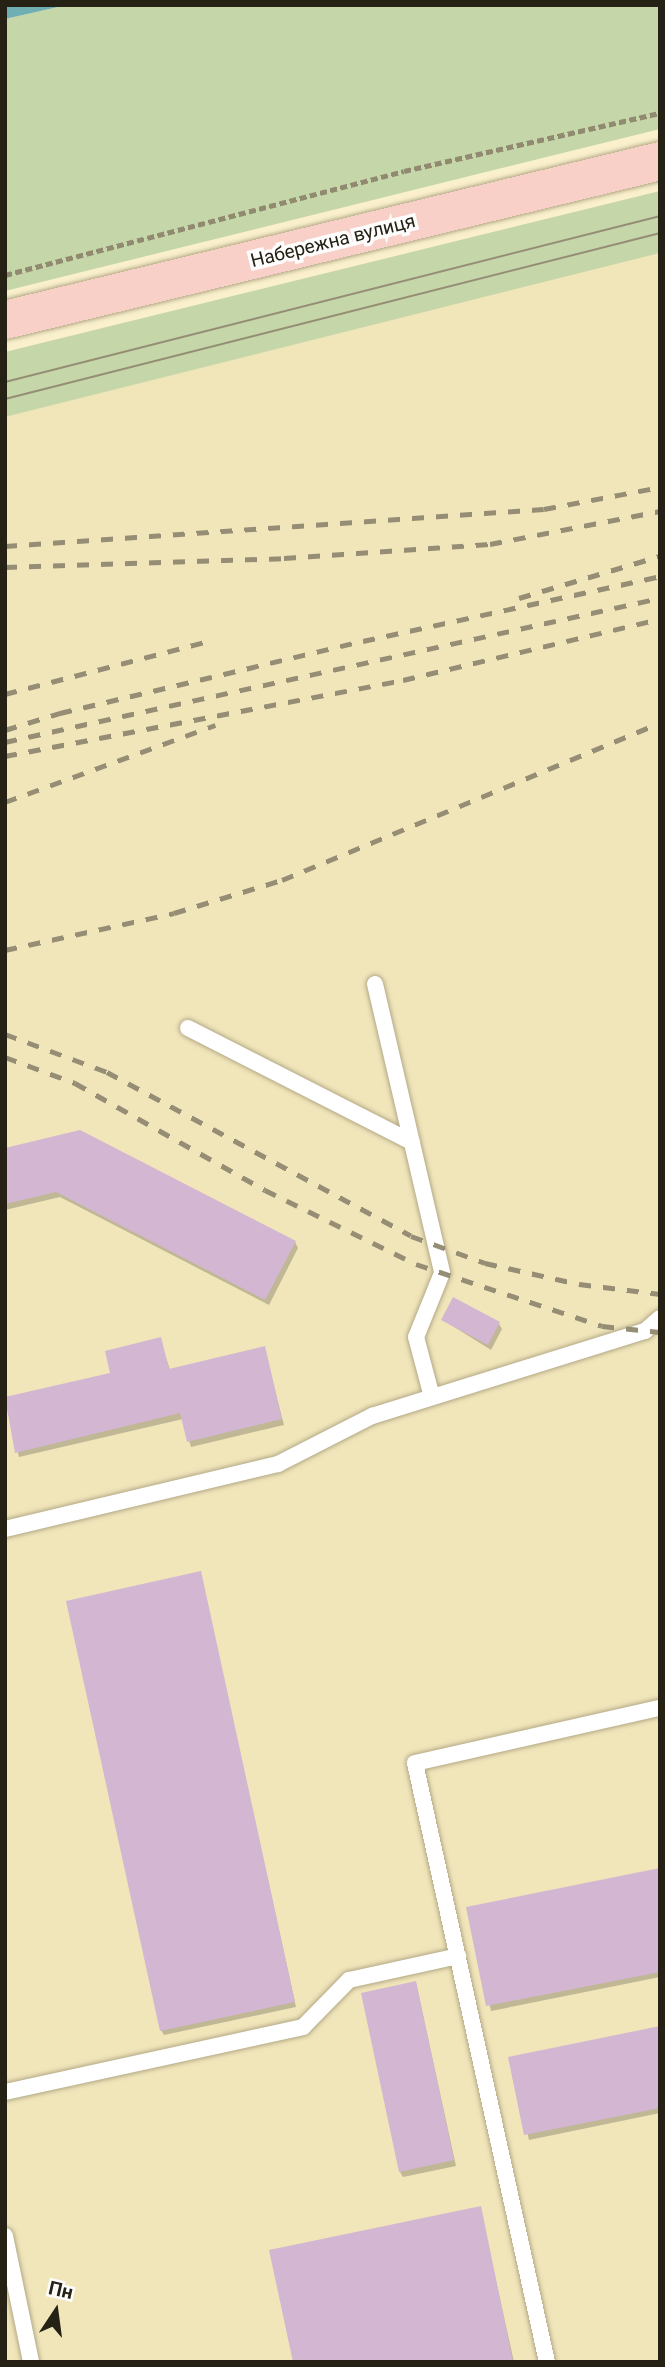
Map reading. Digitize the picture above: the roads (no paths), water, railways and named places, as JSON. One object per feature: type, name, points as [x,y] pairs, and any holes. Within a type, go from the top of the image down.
[{"type":"highway","name":"Набережна вулиця","points":[[5,320],[660,161]]},
{"type":"lane","points":[[375,984],[442,1273],[416,1337],[432,1397]]},
{"type":"lane","points":[[188,1028],[412,1142]]},
{"type":"lane","points":[[5,1529],[278,1464],[372,1416],[645,1331],[660,1318]]},
{"type":"lane","points":[[547,2362],[415,1763],[660,1708]]},
{"type":"lane","points":[[5,2092],[303,2027],[349,1980],[458,1956]]},
{"type":"lane","points":[[5,2236],[32,2362]]},
{"type":"water","points":[[5,5],[67,5],[5,19]]},
{"type":"tram line","points":[[5,382],[660,216]]},
{"type":"tram line","points":[[5,399],[660,233]]},
{"type":"railway","points":[[5,546],[544,509],[660,487]]},
{"type":"railway","points":[[5,567],[284,558],[490,544],[659,511]]},
{"type":"railway","points":[[519,598],[660,556]]},
{"type":"railway","points":[[5,730],[60,713],[363,641],[660,576]]},
{"type":"railway","points":[[5,742],[660,598]]},
{"type":"railway","points":[[5,756],[403,680],[660,619]]},
{"type":"railway","points":[[5,694],[208,641]]},
{"type":"railway","points":[[5,950],[174,913],[282,880],[660,723]]},
{"type":"railway","points":[[5,802],[215,725]]},
{"type":"railway","points":[[5,1034],[107,1072],[411,1236],[485,1263],[579,1284],[660,1294]]},
{"type":"railway","points":[[5,1057],[75,1083],[265,1190],[416,1264],[602,1326],[660,1332]]}]
